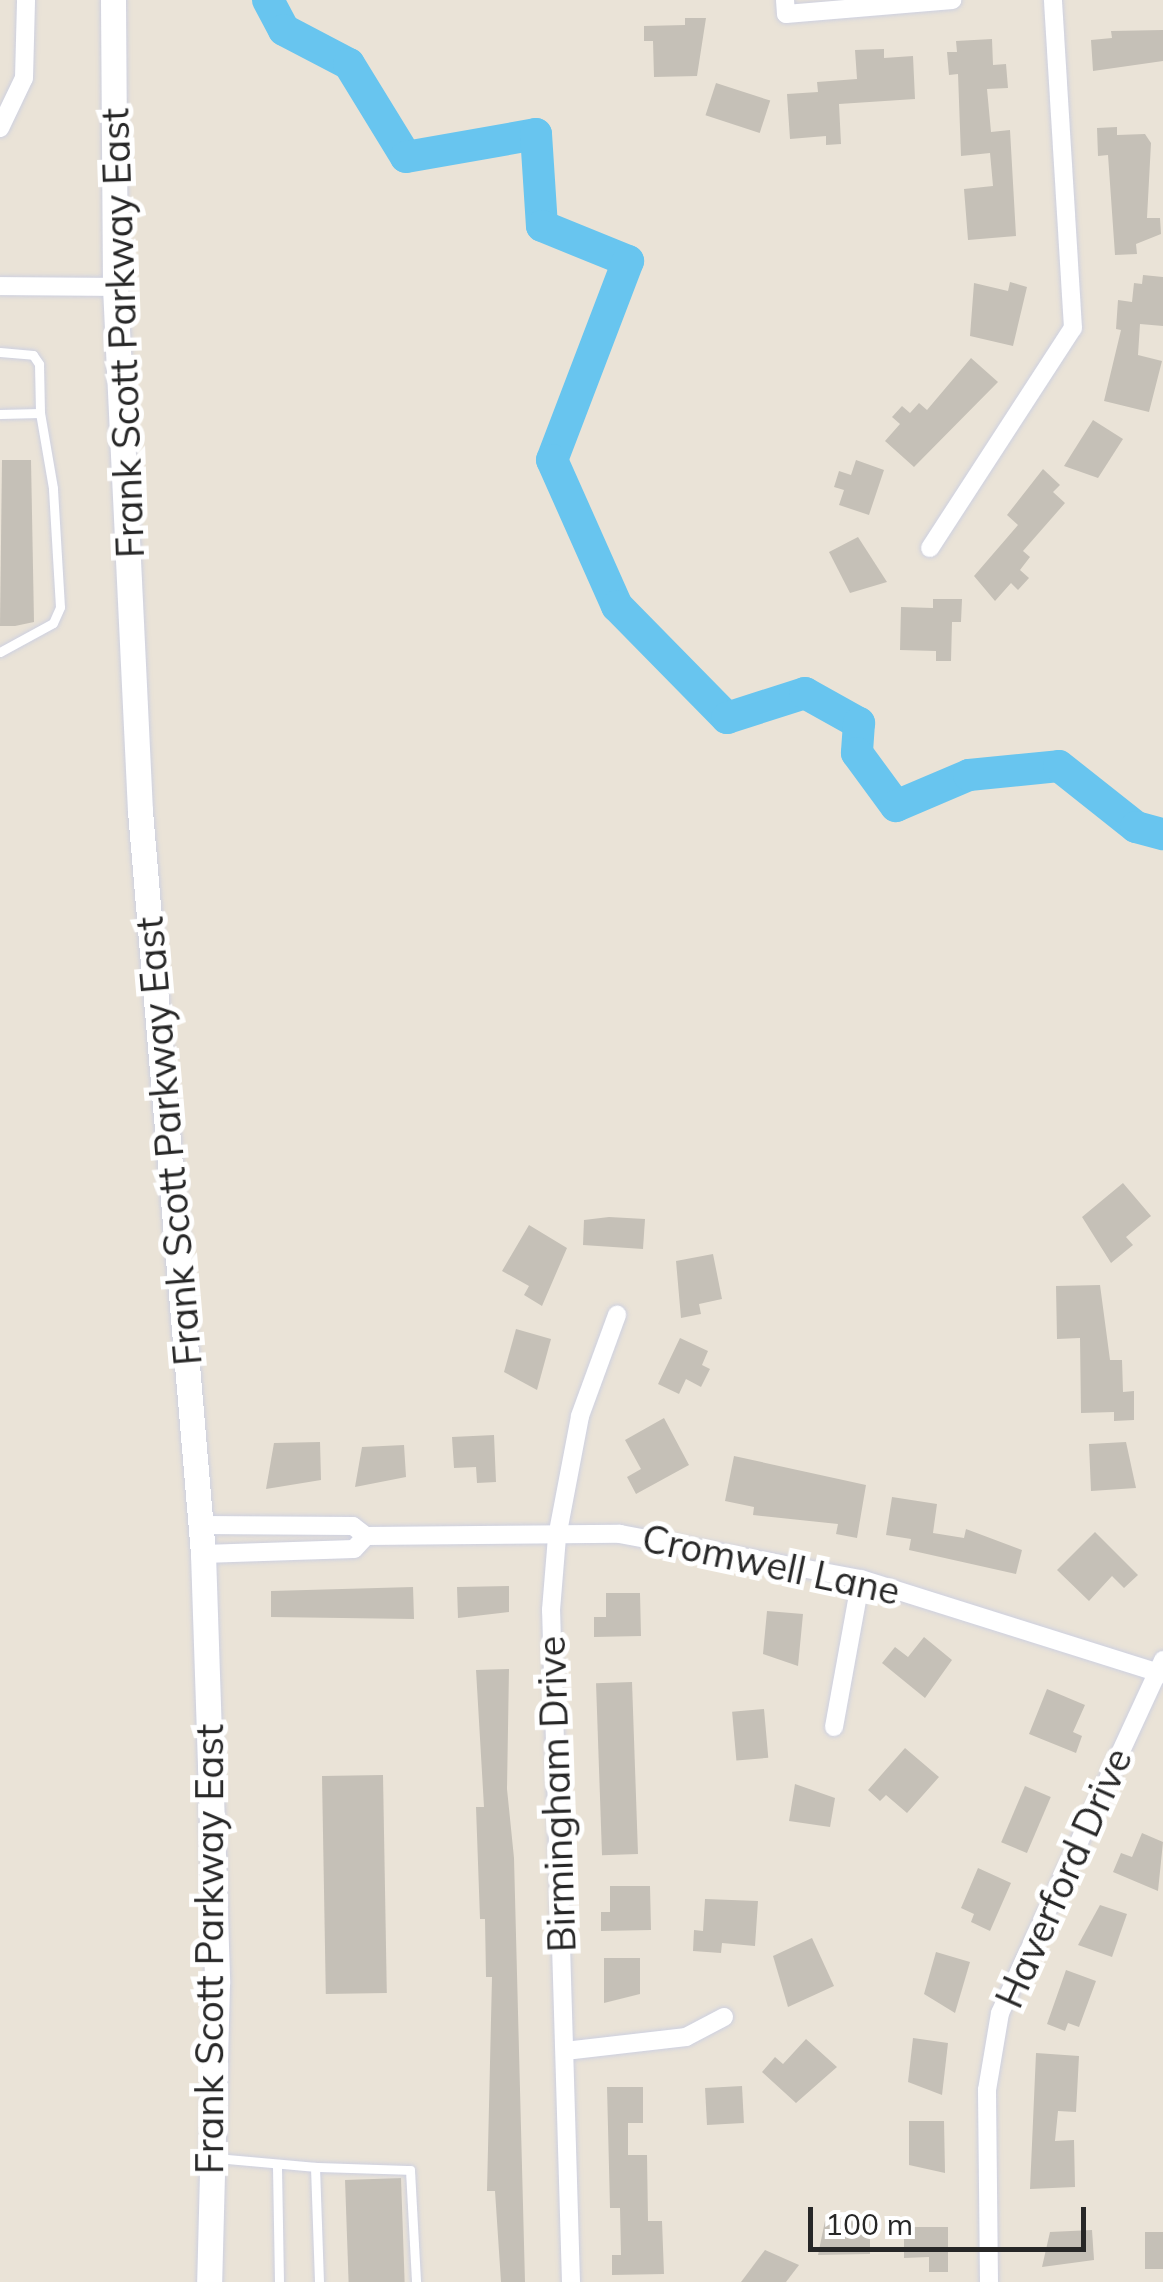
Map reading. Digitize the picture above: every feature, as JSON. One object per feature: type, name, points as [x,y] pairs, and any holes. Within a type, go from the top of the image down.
[{"type":"main road","name":"Frank Scott Parkway East","points":[[113,0],[115,286],[140,811],[203,1554],[217,1983],[209,2282]]},
{"type":"street","points":[[0,128],[24,78],[26,0]]},
{"type":"street","points":[[786,7],[952,0]]},
{"type":"street","points":[[930,548],[1073,328],[1052,0]]},
{"type":"street","points":[[0,286],[115,286]]},
{"type":"street","name":"Birmingham Drive","points":[[571,2282],[551,1610],[557,1537],[580,1416],[617,1315]]},
{"type":"street","name":"Cromwell Lane","points":[[201,1525],[353,1526],[366,1536],[620,1534],[861,1580],[1162,1669]]},
{"type":"street","name":"Cromwell Lane","points":[[203,1554],[354,1549],[366,1536]]},
{"type":"street","points":[[834,1727],[861,1580]]},
{"type":"street","name":"Haverford Drive","points":[[989,2282],[987,2090],[1000,2013],[1162,1669]]},
{"type":"street","points":[[564,2051],[686,2037],[724,2017]]},
{"type":"lane","points":[[0,352],[33,355],[40,364],[40,413],[53,488],[60,607],[45,629],[0,652]]},
{"type":"lane","points":[[0,414],[40,413]]},
{"type":"lane","points":[[212,2158],[262,2160],[277,2167],[410,2170],[416,2282]]},
{"type":"lane","points":[[277,2167],[279,2282]]},
{"type":"lane","points":[[315,2167],[318,2282]]},
{"type":"building","points":[[685,18],[706,18],[697,76],[654,77],[653,41],[644,41],[644,26],[685,25]]},
{"type":"building","points":[[1163,30],[1163,61],[1093,71],[1091,40],[1112,38],[1111,31]]},
{"type":"building","points":[[992,39],[993,65],[1006,64],[1008,88],[987,89],[991,132],[1010,130],[1016,236],[968,240],[964,189],[993,186],[990,153],[961,156],[958,74],[949,75],[947,52],[957,52],[956,41]]},
{"type":"building","points":[[884,49],[884,58],[913,56],[915,99],[839,104],[841,144],[826,145],[826,136],[790,139],[787,94],[818,92],[817,82],[857,79],[855,50]]},
{"type":"building","points":[[716,83],[770,101],[760,133],[705,115]]},
{"type":"building","points":[[1117,127],[1117,135],[1145,134],[1151,143],[1147,218],[1160,218],[1161,234],[1136,244],[1137,254],[1115,255],[1108,155],[1098,156],[1097,128]]},
{"type":"building","points":[[1143,275],[1163,277],[1163,326],[1140,324],[1138,355],[1162,361],[1149,412],[1104,401],[1121,330],[1116,329],[1118,300],[1132,302],[1134,283],[1142,284]]},
{"type":"building","points":[[1010,282],[1027,287],[1013,346],[970,336],[974,283],[1008,291]]},
{"type":"building","points":[[971,358],[998,382],[914,467],[885,441],[900,424],[892,417],[902,406],[910,413],[919,403],[927,410]]},
{"type":"building","points":[[1093,420],[1123,439],[1098,478],[1064,466]]},
{"type":"building","points":[[2,460],[31,460],[34,622],[15,626],[0,626]]},
{"type":"building","points":[[856,460],[884,470],[869,515],[839,505],[844,490],[834,487],[839,471],[851,475]]},
{"type":"building","points":[[1043,469],[1060,485],[1053,492],[1065,503],[1023,551],[1030,557],[1020,570],[1029,578],[1018,590],[1011,583],[995,601],[974,576],[1018,525],[1007,515]]},
{"type":"building","points":[[858,537],[887,582],[850,593],[829,552]]},
{"type":"building","points":[[933,599],[962,599],[961,622],[952,622],[951,661],[936,661],[936,651],[900,650],[901,607],[933,608]]},
{"type":"building","points":[[1123,1183],[1151,1216],[1126,1237],[1133,1245],[1111,1263],[1082,1217]]},
{"type":"building","points":[[645,1219],[643,1249],[583,1245],[584,1220]]},
{"type":"building","points":[[529,1225],[567,1248],[542,1306],[524,1295],[529,1286],[502,1271]]},
{"type":"building","points":[[713,1254],[722,1299],[699,1304],[701,1314],[681,1318],[676,1261]]},
{"type":"building","points":[[1100,1285],[1110,1360],[1122,1360],[1123,1392],[1134,1391],[1134,1420],[1114,1421],[1114,1412],[1081,1413],[1080,1338],[1057,1339],[1056,1286]]},
{"type":"building","points":[[516,1329],[551,1339],[537,1390],[504,1372]]},
{"type":"building","points":[[680,1338],[708,1351],[702,1365],[710,1369],[701,1387],[686,1379],[679,1394],[658,1384]]},
{"type":"building","points":[[664,1418],[689,1465],[636,1494],[627,1477],[641,1469],[625,1440]]},
{"type":"building","points":[[494,1435],[496,1482],[477,1483],[476,1467],[454,1468],[452,1437]]},
{"type":"building","points":[[320,1442],[321,1480],[266,1489],[274,1443]]},
{"type":"building","points":[[1126,1442],[1136,1488],[1091,1491],[1089,1444]]},
{"type":"building","points":[[404,1445],[406,1477],[355,1487],[362,1447]]},
{"type":"building","points":[[734,1456],[866,1485],[857,1538],[836,1534],[838,1524],[753,1515],[754,1507],[725,1501]]},
{"type":"building","points":[[892,1497],[937,1504],[933,1533],[964,1538],[966,1529],[1022,1550],[1016,1574],[909,1550],[911,1539],[886,1535]]},
{"type":"building","points":[[1095,1532],[1138,1575],[1124,1588],[1112,1576],[1089,1601],[1057,1570]]},
{"type":"building","points":[[509,1586],[509,1612],[458,1618],[457,1587]]},
{"type":"building","points":[[413,1587],[414,1619],[271,1617],[271,1591]]},
{"type":"building","points":[[606,1593],[640,1593],[641,1636],[594,1637],[594,1617],[606,1617]]},
{"type":"building","points":[[767,1611],[803,1614],[798,1666],[763,1654]]},
{"type":"building","points":[[924,1637],[952,1660],[925,1698],[882,1663],[895,1647],[908,1657]]},
{"type":"building","points":[[509,1669],[507,1789],[514,1858],[525,2282],[501,2282],[495,2191],[487,2191],[492,1977],[486,1977],[485,1919],[480,1919],[476,1807],[484,1807],[476,1670]]},
{"type":"building","points":[[632,1682],[638,1854],[602,1855],[596,1683]]},
{"type":"building","points":[[1047,1689],[1085,1705],[1073,1732],[1082,1736],[1076,1753],[1029,1734]]},
{"type":"building","points":[[764,1709],[768,1758],[736,1761],[732,1712]]},
{"type":"building","points":[[905,1748],[939,1777],[907,1813],[886,1795],[880,1801],[868,1790]]},
{"type":"building","points":[[383,1775],[387,1993],[326,1994],[322,1776]]},
{"type":"building","points":[[795,1784],[835,1798],[830,1827],[789,1821]]},
{"type":"building","points":[[1025,1786],[1051,1797],[1027,1853],[1001,1842]]},
{"type":"building","points":[[1142,1833],[1163,1842],[1158,1891],[1113,1872],[1121,1853],[1132,1857]]},
{"type":"building","points":[[978,1868],[1011,1883],[990,1931],[971,1922],[974,1914],[961,1908]]},
{"type":"building","points":[[610,1886],[650,1886],[651,1930],[601,1931],[601,1912],[610,1912]]},
{"type":"building","points":[[705,1899],[758,1901],[755,1946],[722,1943],[721,1953],[693,1951],[694,1930],[703,1931]]},
{"type":"building","points":[[1100,1905],[1127,1914],[1112,1957],[1078,1945]]},
{"type":"building","points":[[812,1938],[834,1986],[788,2007],[773,1956]]},
{"type":"building","points":[[936,1952],[970,1962],[955,2013],[924,1994]]},
{"type":"building","points":[[604,1958],[640,1958],[640,1994],[604,2003]]},
{"type":"building","points":[[1066,1970],[1096,1981],[1079,2027],[1068,2023],[1065,2031],[1047,2024]]},
{"type":"building","points":[[913,2038],[948,2043],[942,2095],[908,2082]]},
{"type":"building","points":[[806,2039],[837,2067],[796,2103],[762,2072],[775,2057],[783,2064]]},
{"type":"building","points":[[1036,2053],[1079,2056],[1076,2112],[1058,2111],[1055,2141],[1074,2140],[1075,2187],[1030,2189]]},
{"type":"building","points":[[742,2086],[744,2123],[707,2125],[705,2088]]},
{"type":"building","points":[[607,2087],[643,2087],[643,2123],[628,2123],[628,2155],[647,2155],[648,2221],[662,2221],[664,2274],[612,2275],[612,2255],[621,2255],[620,2208],[610,2208]]},
{"type":"building","points":[[909,2121],[944,2121],[945,2173],[909,2165]]},
{"type":"building","points":[[401,2178],[405,2282],[349,2282],[345,2180]]},
{"type":"building","points":[[870,2220],[870,2254],[818,2255],[825,2221]]},
{"type":"building","points":[[904,2227],[948,2227],[948,2272],[929,2272],[929,2257],[904,2258]]},
{"type":"building","points":[[1092,2230],[1094,2260],[1042,2267],[1050,2232]]},
{"type":"building","points":[[1145,2232],[1163,2232],[1163,2269],[1145,2269]]},
{"type":"building","points":[[765,2250],[799,2265],[786,2282],[741,2282]]},
{"type":"waterway","points":[[268,0],[284,30],[349,64],[406,157],[536,134],[542,226],[628,261],[552,460],[617,606],[727,718],[805,693],[859,723],[857,753],[896,806],[969,775],[1059,766],[1136,827],[1163,834]]}]
